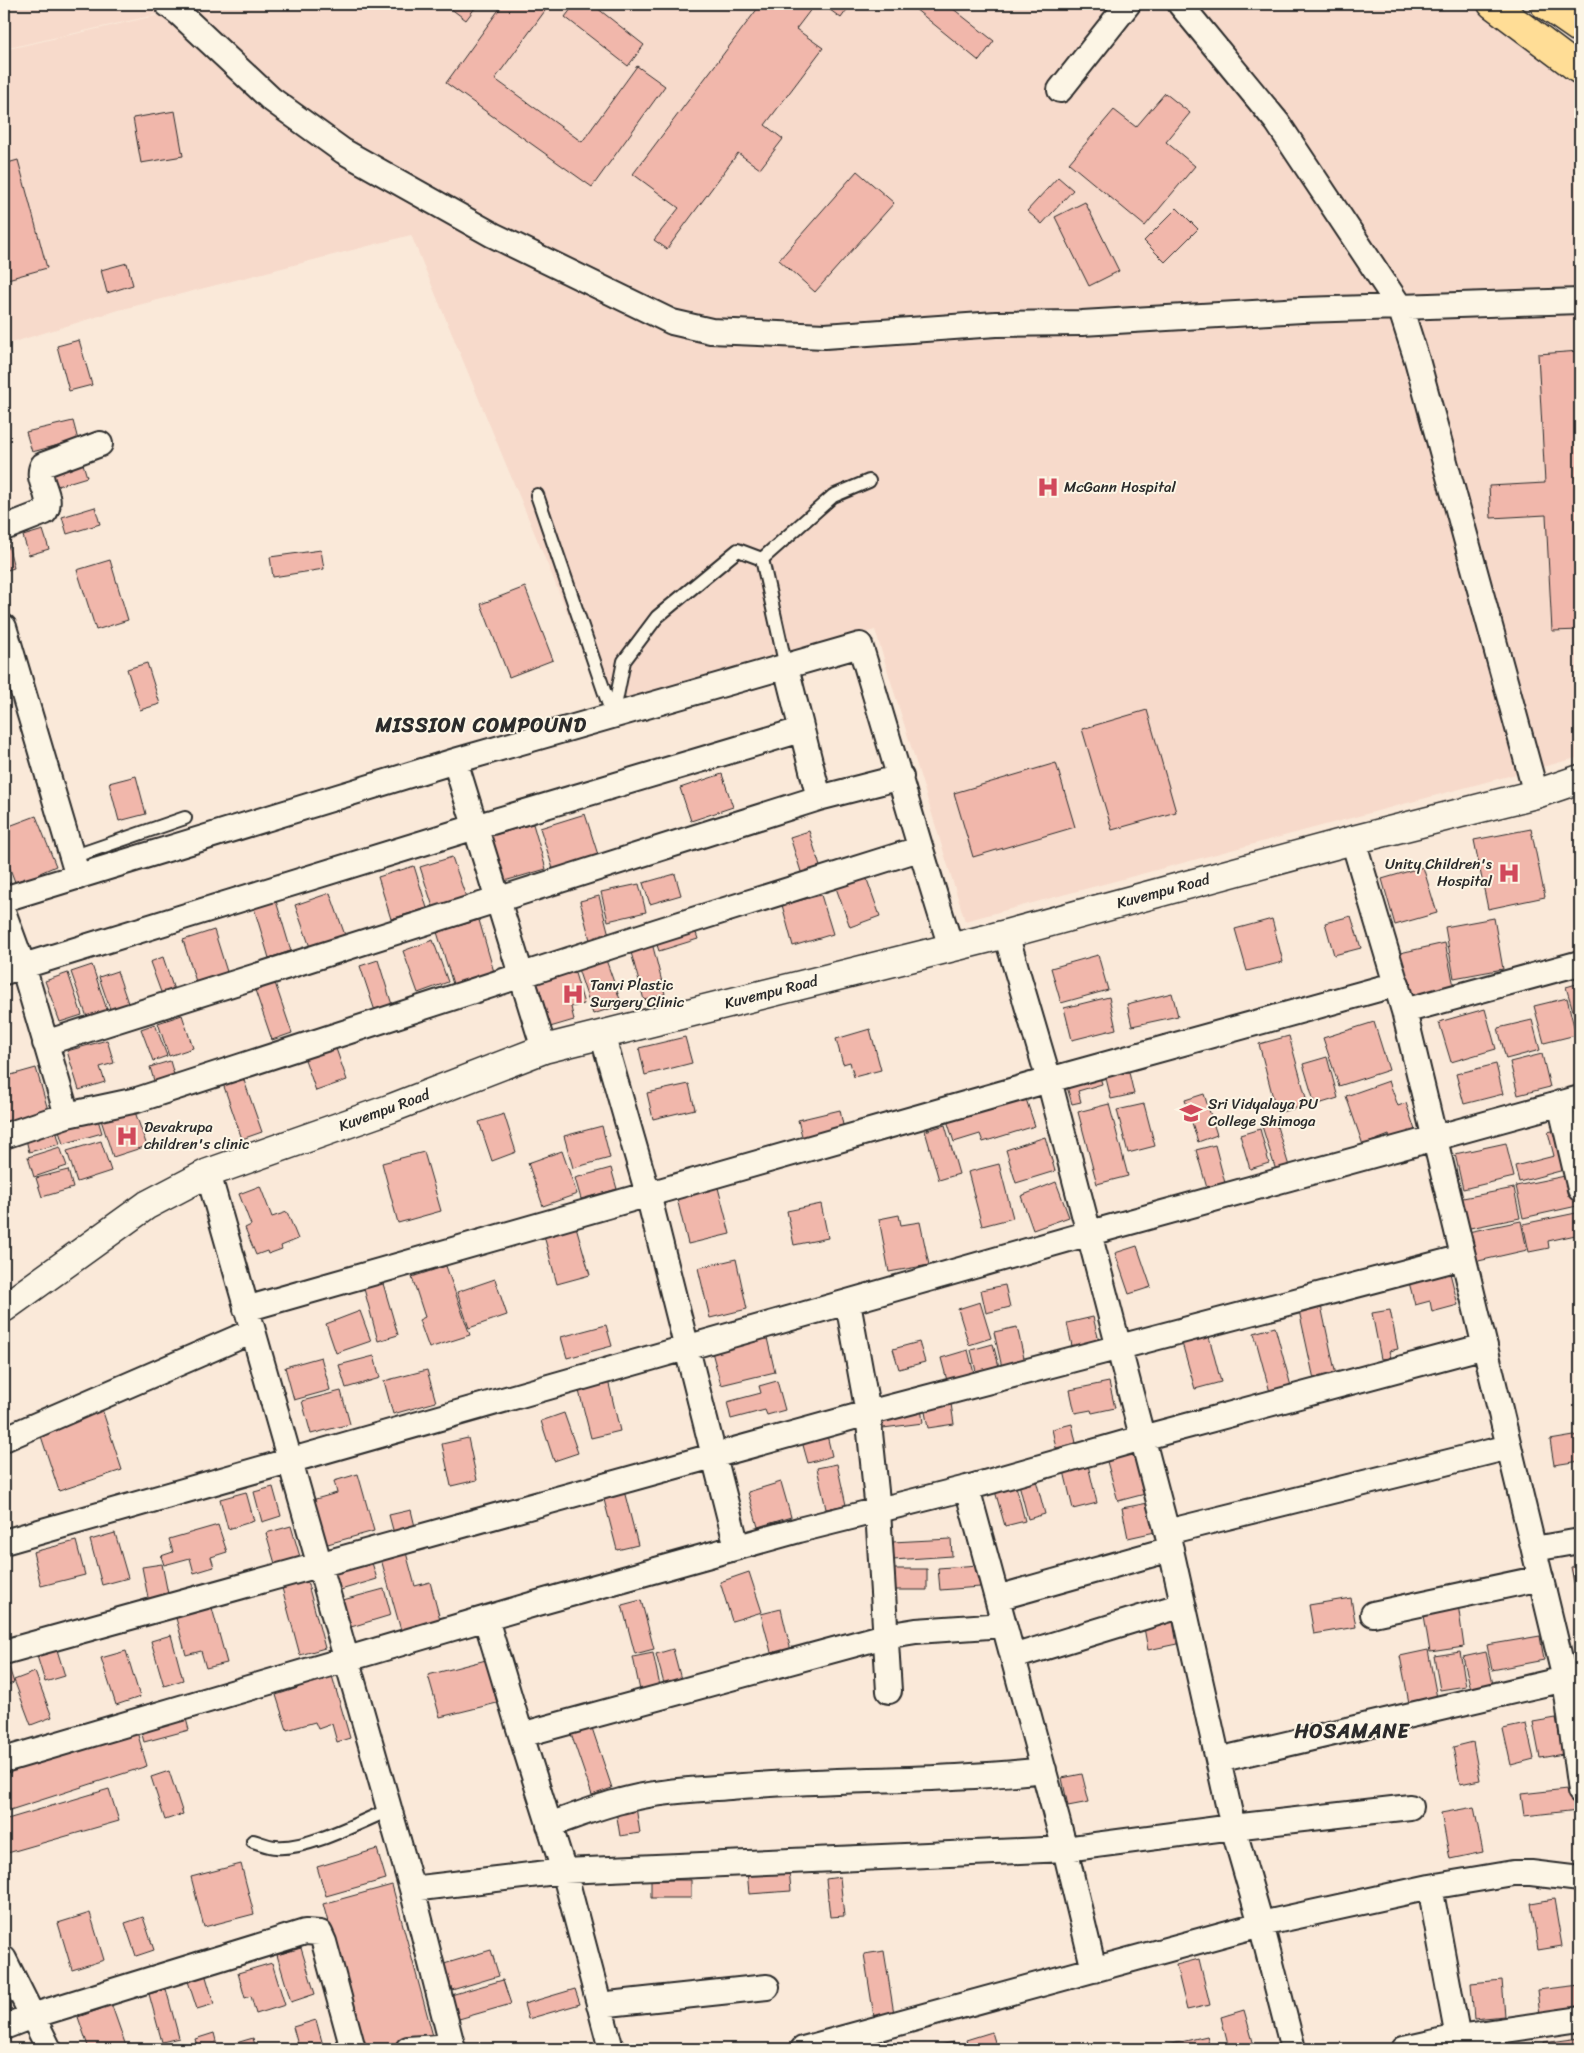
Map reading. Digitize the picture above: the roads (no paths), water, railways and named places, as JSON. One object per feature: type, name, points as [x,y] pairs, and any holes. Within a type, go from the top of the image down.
[{"type":"highway","points":[[1492,4],[1580,70]]},
{"type":"highway","points":[[1544,4],[1580,29]]},
{"type":"main road","name":"Kuvempu Road","points":[[4,1308],[147,1205],[208,1173],[392,1108],[544,1049],[1006,934],[1353,840],[1536,794],[1580,779]]},
{"type":"street","points":[[167,4],[271,99],[343,151],[492,235],[672,322],[712,331],[825,336],[996,324],[1082,323],[1302,310],[1580,301]]},
{"type":"street","points":[[1060,90],[1128,4]]},
{"type":"street","points":[[1180,4],[1277,122],[1400,307],[1417,360],[1536,794]]},
{"type":"street","points":[[5,521],[45,512],[48,507],[48,499],[40,472],[43,465],[100,444]]},
{"type":"street","points":[[4,627],[11,672],[75,867]]},
{"type":"street","points":[[4,899],[75,867],[860,646],[901,777],[919,849],[951,947]]},
{"type":"street","points":[[786,667],[819,798]]},
{"type":"street","points":[[13,969],[475,827],[801,730]]},
{"type":"street","points":[[455,761],[544,1049]]},
{"type":"street","points":[[45,1042],[819,798],[901,777]]},
{"type":"street","points":[[1353,840],[1404,1011],[1541,1578],[1565,1679],[1580,1791]]},
{"type":"street","points":[[4,1136],[67,1115],[137,1100],[919,849]]},
{"type":"street","points":[[4,914],[13,969],[45,1042],[67,1115]]},
{"type":"street","points":[[1006,934],[1049,1080],[1090,1233],[1169,1541],[1232,1827],[1261,1924],[1293,2049]]},
{"type":"street","points":[[1404,1011],[1580,963]]},
{"type":"street","points":[[4,1439],[250,1320],[648,1194],[1049,1080],[1397,984]]},
{"type":"street","points":[[602,1034],[648,1194],[737,1547]]},
{"type":"street","points":[[4,1542],[1090,1233],[1570,1101],[1580,1189]]},
{"type":"street","points":[[208,1173],[412,1890],[453,2048],[408,2049]]},
{"type":"street","points":[[4,1652],[868,1413],[1463,1257]]},
{"type":"street","points":[[848,1302],[868,1413],[878,1511],[889,1691]]},
{"type":"street","points":[[4,1760],[346,1658],[486,1619],[531,1604],[737,1547],[967,1488],[1142,1438],[1485,1346]]},
{"type":"street","points":[[997,1598],[1169,1541],[1509,1447]]},
{"type":"street","points":[[967,1488],[1065,1849],[1094,1970]]},
{"type":"street","points":[[1534,1549],[1580,1541]]},
{"type":"street","points":[[1373,1614],[1541,1578]]},
{"type":"street","points":[[1013,1657],[1183,1606]]},
{"type":"street","points":[[486,1619],[564,1871],[611,2049]]},
{"type":"street","points":[[521,1735],[885,1636],[916,1631],[1004,1625]]},
{"type":"street","points":[[1218,1760],[1565,1679]]},
{"type":"street","points":[[549,1825],[622,1800],[677,1791],[795,1781],[928,1779],[990,1776],[1044,1770]]},
{"type":"street","points":[[412,1890],[564,1871],[1065,1849],[1232,1827],[1410,1807]]},
{"type":"street","points":[[803,2049],[1261,1924],[1430,1887],[1513,1873],[1531,1873],[1580,1879]]},
{"type":"street","points":[[1430,1887],[1459,2043]]},
{"type":"street","points":[[4,2027],[32,2016],[305,1932],[320,1933],[324,1942],[353,2049]]},
{"type":"street","points":[[4,1959],[49,2049]]},
{"type":"street","points":[[599,2005],[767,1987]]},
{"type":"street","points":[[1404,2049],[1459,2043],[1580,2019]]},
{"type":"lane","points":[[762,559],[833,496],[869,481]]},
{"type":"lane","points":[[537,495],[613,716]]},
{"type":"lane","points":[[613,716],[624,661],[657,617],[738,550],[762,559]]},
{"type":"lane","points":[[762,559],[786,667]]},
{"type":"lane","points":[[75,867],[185,818]]},
{"type":"lane","points":[[254,1841],[275,1848],[294,1846],[321,1838],[389,1810]]},
{"type":"place","name":"McGann Hospital","points":[[1048,487]]},
{"type":"place","name":"Unity Children's Hospital","points":[[1509,873]]},
{"type":"place","name":"Tanvi Plastic Surgery Clinic","points":[[573,994]]},
{"type":"place","name":"Sri Vidyalaya PU College Shimoga","points":[[1191,1113]]},
{"type":"place","name":"Devakrupa children's clinic","points":[[127,1136]]},
{"type":"district","name":"MISSION COMPOUND","points":[[481,725]]},
{"type":"district","name":"HOSAMANE","points":[[1352,1731]]}]
